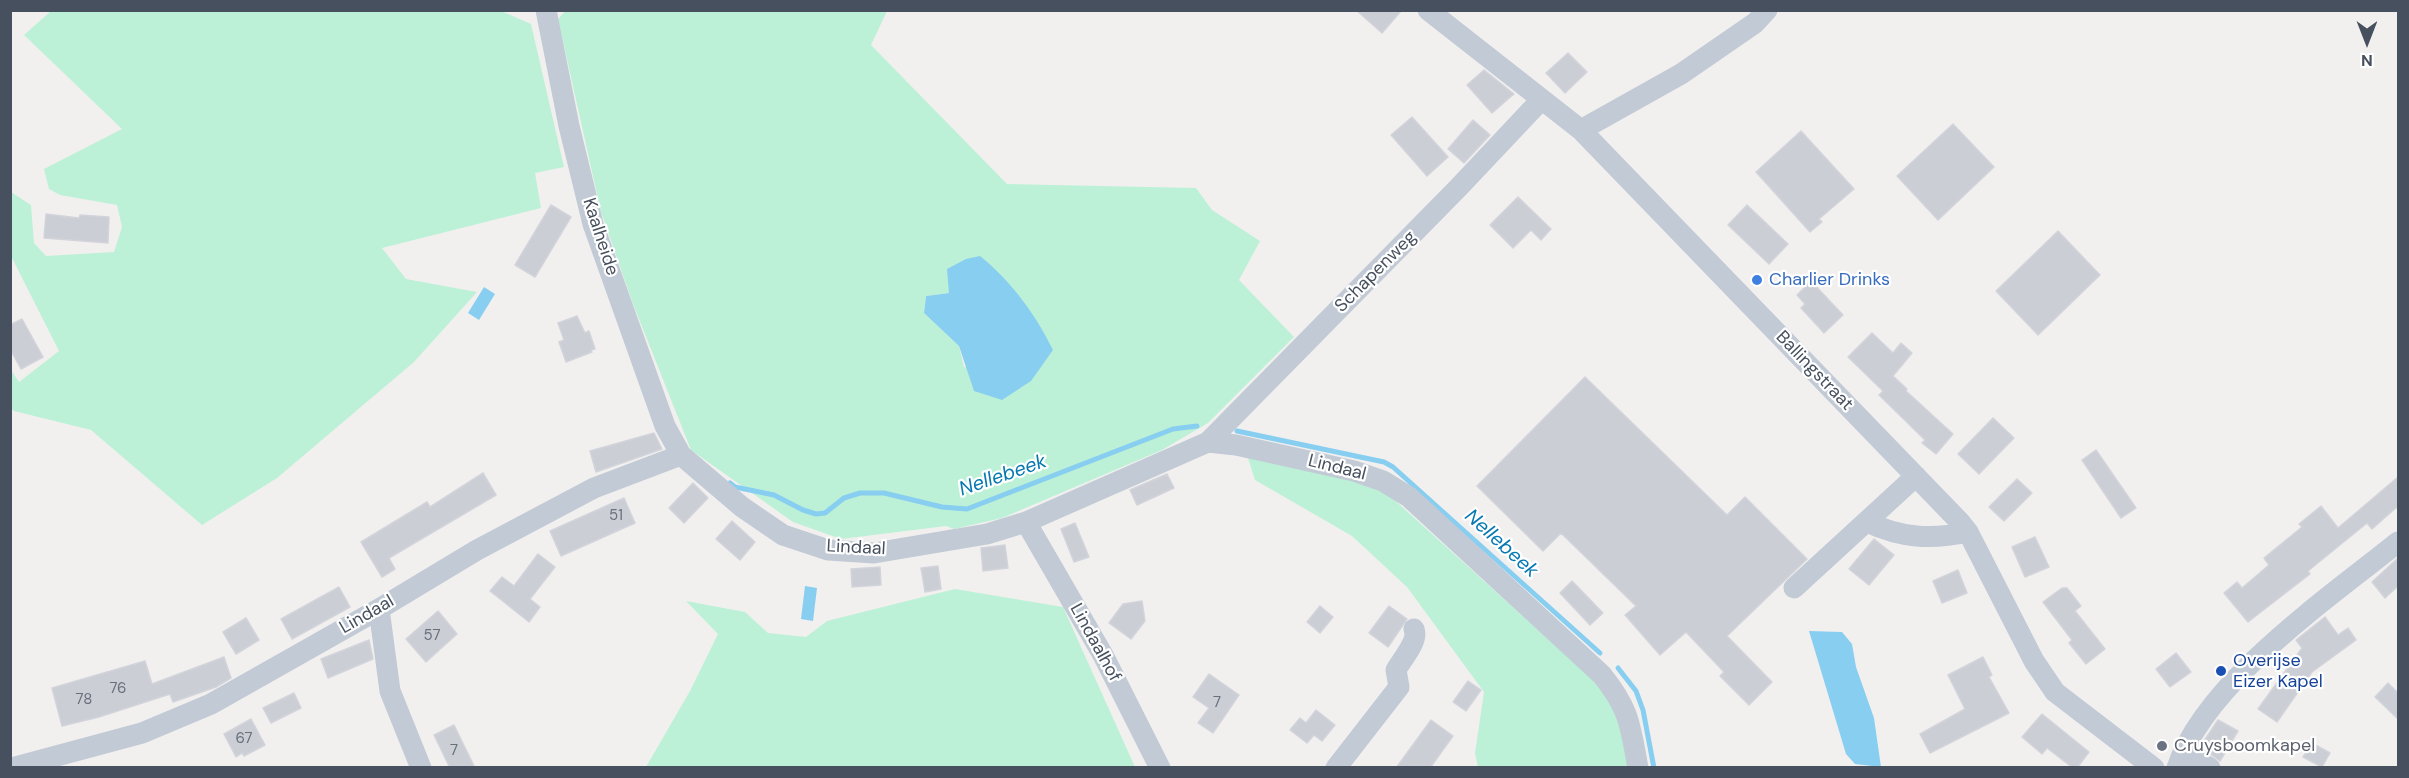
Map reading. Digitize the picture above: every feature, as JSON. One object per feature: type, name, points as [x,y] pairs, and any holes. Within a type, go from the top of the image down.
[{"type":"street","name":"Kaalheide","points":[[546,10],[569,126],[593,224],[665,426],[681,455]]},
{"type":"street","name":"Ballingstraat","points":[[1428,10],[1581,130],[1916,476],[1968,532],[2034,661],[2055,692],[2154,768]]},
{"type":"street","points":[[1581,130],[1681,74],[1755,23],[1767,10]]},
{"type":"street","name":"Schapenweg","points":[[1208,442],[1460,187],[1541,100]]},
{"type":"street","name":"Lindaal","points":[[12,768],[119,740],[184,717],[380,609],[477,550],[594,488],[681,455],[742,507],[783,535],[828,550],[874,553],[987,534],[1026,522],[1208,442],[1236,445],[1354,471],[1383,481],[1408,497],[1602,675],[1618,695],[1629,718],[1638,768]]},
{"type":"street","points":[[1794,588],[1916,476]]},
{"type":"street","name":"Lindaalhof","points":[[1026,522],[1103,655],[1160,768]]},
{"type":"street","points":[[1867,522],[1885,531],[1913,538],[1943,538],[1968,532]]},
{"type":"street","points":[[2210,768],[2180,760],[2206,712],[2245,670],[2293,627],[2398,543]]},
{"type":"street","points":[[380,609],[390,691],[422,768]]},
{"type":"street","points":[[1336,768],[1399,687],[1396,670],[1413,642],[1416,633],[1414,628]]},
{"type":"green space","points":[[499,10],[531,24],[564,167],[535,173],[541,208],[382,248],[406,279],[477,292],[414,362],[277,478],[202,525],[91,430],[14,411],[11,408],[11,370],[19,382],[59,351],[11,256],[11,192],[31,205],[34,243],[46,256],[114,252],[122,227],[117,205],[60,195],[49,189],[44,169],[122,129],[24,35],[51,11]]},
{"type":"green space","points":[[566,10],[887,11],[871,45],[1007,184],[1196,188],[1212,210],[1260,241],[1239,280],[1294,337],[1208,423],[1162,450],[1002,518],[954,529],[946,526],[841,539],[793,522],[691,450],[633,304],[601,212],[558,19]],"holes":[[[949,293],[1053,350],[1041,366],[964,367],[959,346],[924,313],[926,296]]]},
{"type":"green space","points":[[1246,452],[1368,476],[1623,707],[1630,767],[1478,767],[1475,753],[1484,692],[1407,587],[1352,536],[1255,480]]},
{"type":"green space","points":[[955,589],[1063,607],[1135,767],[646,767],[690,691],[718,634],[686,601],[745,612],[768,633],[806,637],[827,621]]},
{"type":"water","points":[[980,256],[1022,299],[1053,350],[1031,381],[1002,400],[974,391],[959,346],[924,313],[926,296],[949,293],[947,269],[966,259]]},
{"type":"water","points":[[484,287],[495,294],[479,320],[468,313]]},
{"type":"water","points":[[805,586],[817,588],[813,621],[801,619]]},
{"type":"water","points":[[1809,631],[1842,632],[1852,644],[1856,667],[1874,718],[1881,767],[1855,764],[1846,754]]},
{"type":"building","points":[[1356,10],[1402,10],[1382,33]]},
{"type":"building","points":[[1568,53],[1587,72],[1565,93],[1546,73]]},
{"type":"building","points":[[1484,70],[1514,94],[1492,113],[1467,85]]},
{"type":"building","points":[[1412,117],[1448,157],[1427,176],[1391,135]]},
{"type":"building","points":[[1473,120],[1490,135],[1464,163],[1448,149]]},
{"type":"building","points":[[1953,124],[1994,167],[1938,220],[1897,176]]},
{"type":"building","points":[[1801,131],[1854,189],[1819,219],[1822,222],[1810,232],[1756,172]]},
{"type":"building","points":[[1518,197],[1551,229],[1541,240],[1531,230],[1513,248],[1490,225]]},
{"type":"building","points":[[551,205],[571,217],[535,277],[515,265]]},
{"type":"building","points":[[1747,205],[1788,244],[1769,264],[1728,225]]},
{"type":"building","points":[[46,214],[79,218],[80,215],[109,217],[108,243],[44,238]]},
{"type":"building","points":[[2058,231],[2100,275],[2038,335],[1996,291]]},
{"type":"building","points":[[1811,281],[1843,315],[1824,333],[1801,308],[1805,304],[1797,295]]},
{"type":"building","points":[[577,316],[585,333],[589,331],[595,349],[566,362],[559,342],[564,340],[558,323]]},
{"type":"building","points":[[22,319],[43,357],[21,369],[10,349],[10,325]]},
{"type":"building","points":[[1872,333],[1893,353],[1901,343],[1912,353],[1893,376],[1953,434],[1936,454],[1922,443],[1925,440],[1879,395],[1883,391],[1848,357]]},
{"type":"building","points":[[1585,377],[1727,515],[1745,497],[1807,559],[1727,636],[1772,682],[1749,705],[1720,676],[1724,672],[1686,632],[1660,655],[1625,615],[1636,606],[1561,533],[1543,551],[1477,486]]},
{"type":"building","points":[[1993,418],[2014,438],[1979,474],[1958,454]]},
{"type":"building","points":[[654,433],[662,449],[596,472],[590,451]]},
{"type":"building","points":[[2096,450],[2136,508],[2121,518],[2082,460]]},
{"type":"building","points":[[483,473],[496,495],[389,558],[395,569],[382,577],[361,542],[427,502],[430,507]]},
{"type":"building","points":[[1167,474],[1174,488],[1137,505],[1130,490]]},
{"type":"building","points":[[2398,477],[2398,506],[2372,529],[2367,523],[2308,571],[2310,574],[2248,622],[2224,593],[2237,582],[2242,588],[2269,565],[2264,558],[2302,527],[2299,524],[2321,506],[2338,528]]},
{"type":"building","points":[[2017,479],[2032,493],[2004,521],[1989,507]]},
{"type":"building","points":[[693,483],[708,498],[684,523],[669,508]]},
{"type":"building","points":[[624,498],[635,523],[561,556],[550,531]]},
{"type":"building","points":[[732,521],[755,542],[740,560],[716,539]]},
{"type":"building","points":[[1075,523],[1089,557],[1074,562],[1061,529]]},
{"type":"building","points":[[2035,537],[2049,567],[2025,577],[2012,547]]},
{"type":"building","points":[[1874,539],[1894,555],[1869,585],[1849,569]]},
{"type":"building","points":[[1005,545],[1008,568],[983,571],[981,548]]},
{"type":"building","points":[[538,554],[555,567],[530,599],[540,607],[529,622],[490,591],[502,577],[514,586]]},
{"type":"building","points":[[2398,558],[2398,586],[2385,598],[2372,582]]},
{"type":"building","points":[[938,566],[941,589],[925,592],[921,568]]},
{"type":"building","points":[[880,567],[881,585],[852,587],[851,569]]},
{"type":"building","points":[[1958,570],[1967,593],[1942,603],[1933,581]]},
{"type":"building","points":[[1572,581],[1603,613],[1590,625],[1560,593]]},
{"type":"building","points":[[339,587],[350,607],[292,639],[281,619]]},
{"type":"building","points":[[2062,588],[2067,588],[2081,606],[2075,611],[2105,649],[2086,664],[2069,643],[2072,640],[2043,602]]},
{"type":"building","points":[[1142,601],[1145,621],[1131,639],[1109,623],[1123,604]]},
{"type":"building","points":[[1320,606],[1333,617],[1320,633],[1307,622]]},
{"type":"building","points":[[1389,606],[1407,619],[1388,647],[1369,633]]},
{"type":"building","points":[[438,611],[457,634],[426,662],[406,639]]},
{"type":"building","points":[[2325,617],[2338,635],[2348,628],[2356,640],[2312,672],[2277,722],[2258,709],[2302,648],[2296,640]]},
{"type":"building","points":[[246,618],[259,640],[236,654],[223,632]]},
{"type":"building","points":[[369,640],[373,659],[328,678],[321,659]]},
{"type":"building","points":[[2176,653],[2191,672],[2170,687],[2156,669]]},
{"type":"building","points":[[224,657],[231,678],[216,687],[173,702],[170,694],[99,717],[62,726],[52,688],[145,661],[152,684]]},
{"type":"building","points":[[1983,657],[1992,675],[1989,677],[2009,713],[1930,753],[1920,734],[1965,709],[1948,675]]},
{"type":"building","points":[[1209,674],[1239,695],[1213,733],[1198,723],[1209,708],[1193,697]]},
{"type":"building","points":[[1468,681],[1481,690],[1466,711],[1453,702]]},
{"type":"building","points":[[2388,683],[2398,693],[2398,719],[2375,697]]},
{"type":"building","points":[[294,693],[301,708],[271,723],[263,708]]},
{"type":"building","points":[[1316,710],[1335,725],[1322,741],[1314,735],[1307,743],[1290,730],[1300,718],[1306,723]]},
{"type":"building","points":[[2042,714],[2089,752],[2077,768],[2073,768],[2047,748],[2042,754],[2022,737]]},
{"type":"building","points":[[251,719],[265,745],[244,756],[242,753],[236,757],[224,734]]},
{"type":"building","points":[[1431,720],[1453,736],[1430,768],[1396,768]]},
{"type":"building","points":[[2218,720],[2238,731],[2220,761],[2200,747]]},
{"type":"building","points":[[454,725],[475,768],[450,768],[434,735]]},
{"type":"building","points":[[2312,743],[2330,753],[2322,767],[2303,757]]},
{"type":"waterway","name":"Nellebeek","points":[[730,483],[735,487],[774,495],[816,514],[825,513],[844,498],[860,493],[884,493],[942,507],[967,509],[1173,429],[1197,426]]},
{"type":"waterway","name":"Nellebeek","points":[[1237,431],[1384,462],[1393,467],[1600,653]]},
{"type":"waterway","name":"Nellebeek","points":[[1618,668],[1636,691],[1643,710],[1654,768]]},
{"type":"place","name":"Charlier Drinks","points":[[1757,280]]},
{"type":"place","name":"Overijse Eizer Kapel","points":[[2221,671]]},
{"type":"place","name":"Cruysboomkapel","points":[[2162,746]]}]
